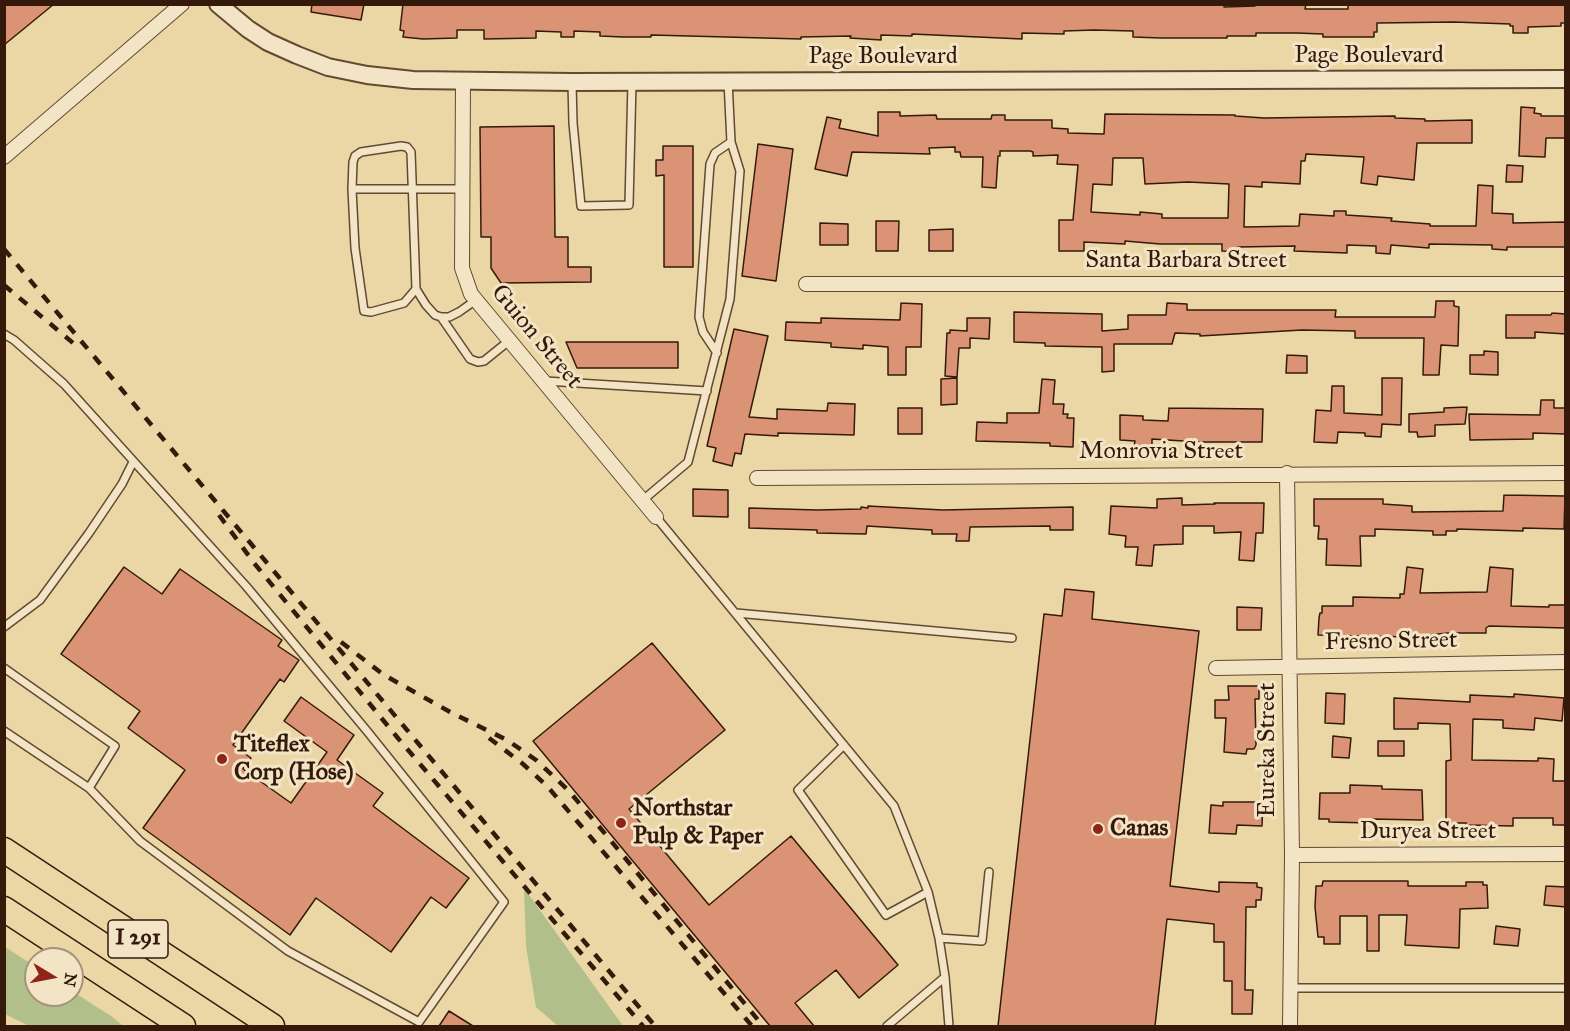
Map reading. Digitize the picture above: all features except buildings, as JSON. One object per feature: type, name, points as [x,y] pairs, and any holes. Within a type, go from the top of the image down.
[{"type":"highway","name":"I 291","points":[[4,850],[272,1026]]},
{"type":"highway","name":"I 291","points":[[4,909],[183,1026]]},
{"type":"street","points":[[4,157],[182,4]]},
{"type":"street","name":"Page Boulevard","points":[[218,4],[268,42],[328,67],[367,75],[413,80],[632,82],[1566,79]]},
{"type":"street","name":"Guion Street","points":[[463,82],[462,268],[471,294],[657,517]]},
{"type":"street","name":"Santa Barbara Street","points":[[807,284],[1566,284]]},
{"type":"street","name":"Eureka Street","points":[[1287,473],[1292,855],[1290,1026]]},
{"type":"street","name":"Monrovia Street","points":[[757,477],[1566,473]]},
{"type":"street","name":"Fresno Street","points":[[1216,668],[1566,662]]},
{"type":"street","name":"Duryea Street","points":[[1292,855],[1566,854]]},
{"type":"lane","points":[[642,501],[688,462],[730,299],[740,171],[731,142],[728,81]]},
{"type":"lane","points":[[572,82],[573,123],[581,206],[629,205],[632,82]]},
{"type":"lane","points":[[717,353],[703,332],[699,317],[710,164],[715,153],[731,142]]},
{"type":"lane","points":[[416,289],[404,303],[371,312],[364,311],[355,248],[352,189],[352,168],[355,156],[361,152],[401,146],[407,147],[411,152],[416,289],[426,305],[435,315],[448,317],[476,300]]},
{"type":"lane","points":[[352,189],[461,189]]},
{"type":"lane","points":[[441,317],[470,358],[478,362],[484,361],[510,340]]},
{"type":"lane","points":[[4,334],[64,384],[246,586],[367,731],[504,902],[420,1022],[288,951],[140,842],[89,788],[4,731]]},
{"type":"lane","points":[[543,381],[707,391]]},
{"type":"lane","points":[[4,636],[6,626],[40,600],[89,533],[122,484],[133,462]]},
{"type":"lane","points":[[657,517],[894,806],[928,892],[939,938],[949,1026]]},
{"type":"lane","points":[[736,613],[1012,638]]},
{"type":"lane","points":[[4,668],[114,746],[89,788]]},
{"type":"lane","points":[[844,745],[798,790],[886,915],[928,892]]},
{"type":"lane","points":[[939,938],[982,941],[989,872]]},
{"type":"lane","points":[[888,1026],[945,977]]},
{"type":"lane","points":[[1289,988],[1566,988]]},
{"type":"green space","points":[[524,888],[623,1026],[558,1026],[536,1007],[526,946]]},
{"type":"green space","points":[[5,947],[24,959],[24,1007],[84,1007],[84,999],[123,1026],[29,1026],[5,1014]]},
{"type":"railway","points":[[4,249],[655,1026]]},
{"type":"railway","points":[[4,285],[79,348]]},
{"type":"railway","points":[[219,515],[254,563],[397,737],[643,1026]]},
{"type":"railway","points":[[341,642],[384,675],[452,713],[507,740],[536,760],[568,790],[763,1026]]},
{"type":"railway","points":[[489,738],[547,786],[752,1026]]},
{"type":"place","name":"Titeflex Corp (Hose)","points":[[222,759]]},
{"type":"place","name":"Northstar Pulp & Paper","points":[[621,823]]},
{"type":"place","name":"Canas","points":[[1098,829]]}]
